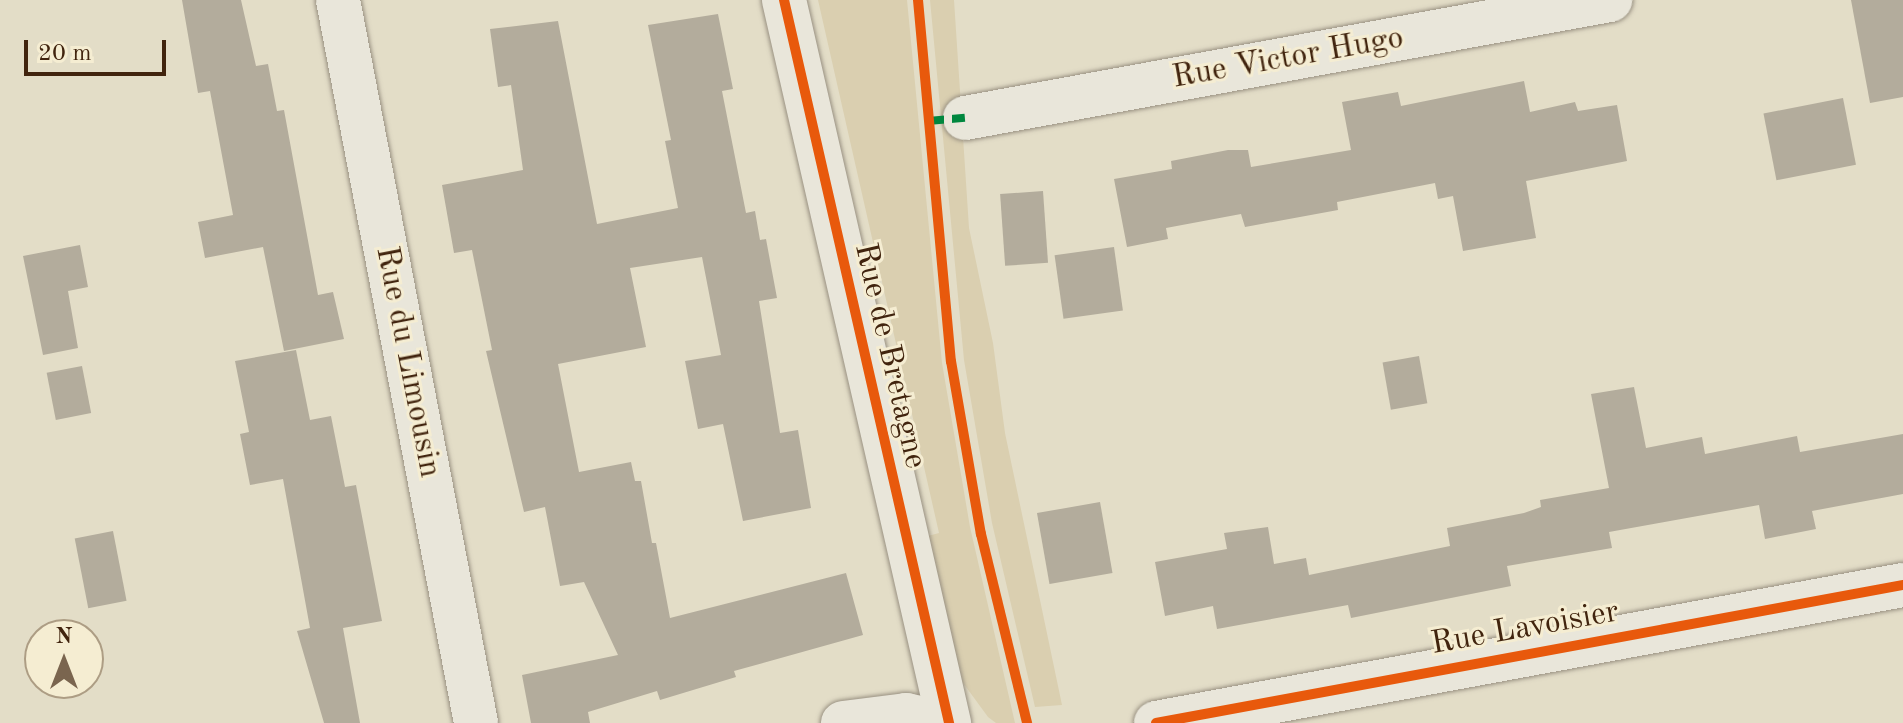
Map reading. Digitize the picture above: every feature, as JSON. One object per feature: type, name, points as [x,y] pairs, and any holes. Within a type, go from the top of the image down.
[{"type":"street","name":"Rue du Limousin","points":[[338,0],[476,723]]},
{"type":"street","name":"Rue de Bretagne","points":[[784,0],[946,723]]},
{"type":"street","name":"Rue Victor Hugo","points":[[965,118],[1610,0]]},
{"type":"street","name":"Rue Lavoisier","points":[[1156,723],[1903,585]]},
{"type":"street","points":[[845,722],[906,715],[946,723]]},
{"type":"shaded area","points":[[818,0],[907,0],[942,363],[970,527],[1015,723],[996,723],[988,717],[958,676],[924,537],[939,533]]},
{"type":"shaded area","points":[[930,0],[954,0],[969,228],[993,343],[1005,433],[1062,705],[1035,707],[992,523],[964,360]]},
{"type":"building","points":[[182,0],[241,0],[256,66],[268,64],[277,111],[284,110],[318,295],[333,292],[344,339],[284,351],[263,247],[205,258],[198,222],[233,215],[210,91],[198,93]]},
{"type":"building","points":[[1851,0],[1903,0],[1903,97],[1870,103]]},
{"type":"building","points":[[718,14],[733,89],[722,91],[746,213],[755,211],[760,240],[766,239],[777,298],[759,301],[780,433],[798,430],[811,508],[743,521],[723,424],[698,429],[685,361],[721,355],[702,257],[630,268],[646,347],[558,364],[579,472],[631,462],[635,481],[641,481],[670,618],[846,573],[863,635],[734,671],[736,677],[660,700],[657,691],[588,712],[590,723],[531,723],[522,675],[618,655],[584,582],[560,586],[545,507],[524,512],[486,351],[492,350],[472,250],[454,253],[442,185],[523,170],[511,85],[498,87],[490,29],[558,21],[597,224],[678,208],[665,141],[671,140],[648,25]]},
{"type":"building","points":[[1524,81],[1530,112],[1575,102],[1578,111],[1617,105],[1627,161],[1526,181],[1536,238],[1463,251],[1453,196],[1438,199],[1435,183],[1337,202],[1338,210],[1245,227],[1241,214],[1166,228],[1168,239],[1127,247],[1114,179],[1172,169],[1171,161],[1228,150],[1248,150],[1251,167],[1351,150],[1342,102],[1398,92],[1401,106]]},
{"type":"building","points":[[1843,98],[1856,165],[1776,180],[1763,113]]},
{"type":"building","points":[[1043,191],[1048,263],[1005,266],[1000,194]]},
{"type":"building","points":[[80,245],[88,287],[68,291],[78,348],[43,355],[23,256]]},
{"type":"building","points":[[1114,247],[1123,310],[1063,319],[1055,255]]},
{"type":"building","points":[[296,350],[310,420],[331,416],[345,487],[356,485],[382,621],[343,628],[360,723],[324,723],[297,631],[310,628],[283,479],[250,485],[240,434],[249,432],[235,361]]},
{"type":"building","points":[[1419,356],[1427,403],[1391,410],[1383,362]]},
{"type":"building","points":[[82,366],[91,413],[56,420],[47,373]]},
{"type":"building","points":[[1634,387],[1646,448],[1702,437],[1705,454],[1797,436],[1800,452],[1903,434],[1903,494],[1812,511],[1816,529],[1765,539],[1759,505],[1609,532],[1612,548],[1507,566],[1511,586],[1351,618],[1348,605],[1217,629],[1213,606],[1165,616],[1155,562],[1227,549],[1224,533],[1268,527],[1274,564],[1306,558],[1309,575],[1450,546],[1447,528],[1524,513],[1541,507],[1540,500],[1609,488],[1591,394]]},
{"type":"building","points":[[1100,502],[1113,573],[1049,584],[1037,513]]},
{"type":"building","points":[[113,531],[127,601],[88,608],[75,538]]},
{"type":"marked path","points":[[928,121],[965,118]]},
{"type":"cycle path","points":[[784,0],[949,723]]},
{"type":"cycle path","points":[[918,0],[951,361],[981,534],[1027,723]]},
{"type":"cycle path","points":[[1156,723],[1903,585]]}]
